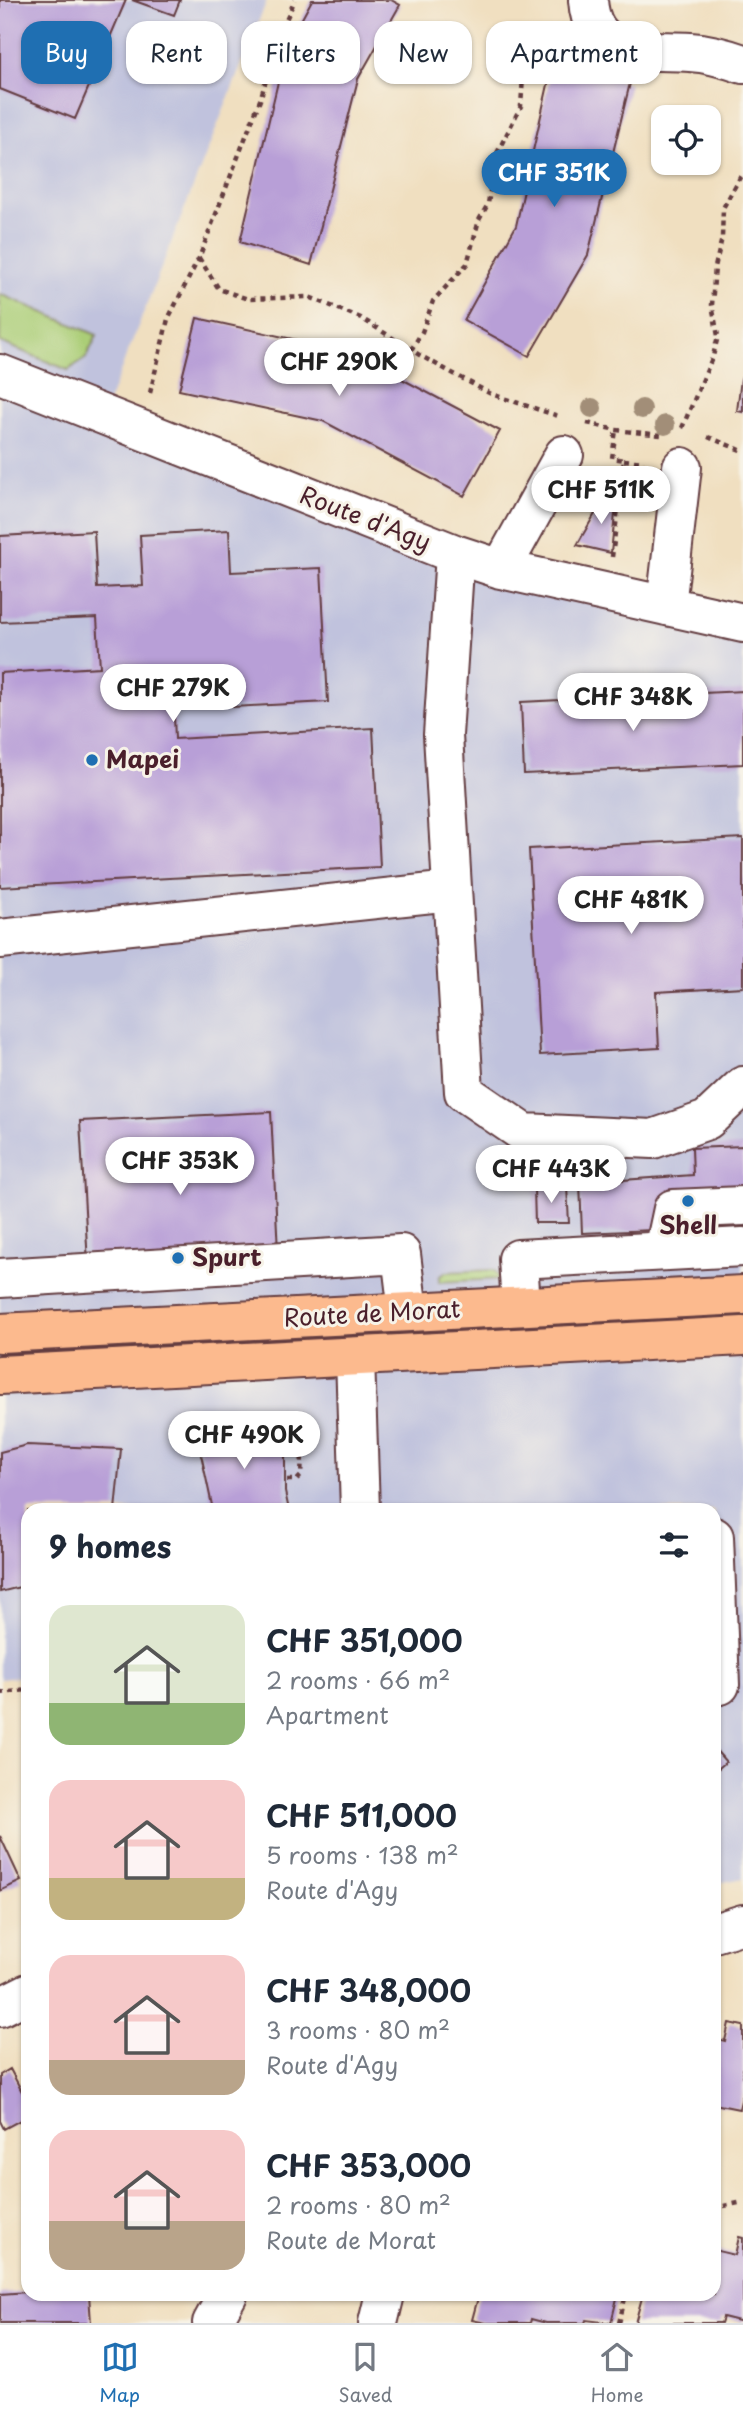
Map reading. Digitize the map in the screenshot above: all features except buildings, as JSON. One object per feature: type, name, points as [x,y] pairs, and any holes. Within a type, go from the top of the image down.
[{"type":"main road","name":"Route de Morat","points":[[0,1333],[743,1294]]},
{"type":"main road","name":"Route de Morat","points":[[0,1374],[743,1336]]},
{"type":"street","points":[[588,0],[594,21]]},
{"type":"street","points":[[662,51],[721,56],[743,64]]},
{"type":"street","name":"Route d'Agy","points":[[0,374],[455,554],[501,569],[743,623]]},
{"type":"street","points":[[666,606],[681,445]]},
{"type":"street","points":[[501,569],[564,456]]},
{"type":"street","points":[[455,554],[443,735],[464,1092],[524,1133],[653,1139],[707,1119],[743,1086]]},
{"type":"street","points":[[0,939],[451,891]]},
{"type":"street","points":[[664,1251],[673,1209],[743,1206]]},
{"type":"street","points":[[0,1258],[400,1238],[408,1312]]},
{"type":"street","points":[[521,1306],[518,1259],[743,1247]]},
{"type":"street","points":[[0,1278],[401,1254]]},
{"type":"street","points":[[355,1357],[360,1503]]},
{"type":"street","points":[[721,1931],[743,1924]]},
{"type":"street","points":[[0,2007],[21,1996]]},
{"type":"street","points":[[212,2323],[224,2301]]},
{"type":"street","points":[[378,2323],[383,2301]]},
{"type":"path","points":[[141,431],[168,319],[199,258],[260,100],[282,28],[295,0]]},
{"type":"path","points":[[411,349],[422,332],[433,301],[467,264],[480,220],[488,204],[495,157],[521,106],[523,84]]},
{"type":"path","points":[[681,445],[718,337],[712,305],[715,267],[722,238],[723,208],[743,172]]},
{"type":"path","points":[[199,258],[219,289],[248,299],[309,297],[361,318],[491,394],[568,418]]},
{"type":"path","points":[[580,421],[681,445],[708,437],[743,451]]},
{"type":"path","points":[[612,559],[624,460],[612,458],[616,430]]},
{"type":"path","points":[[287,1480],[297,1480],[301,1476],[305,1429],[309,1425],[318,1431]]},
{"type":"path","points":[[0,1693],[21,1691]]},
{"type":"path","points":[[721,2206],[743,2203]]},
{"type":"path","points":[[619,2323],[624,2301]]},
{"type":"shaded area","points":[[0,0],[267,0],[259,21],[241,21],[241,66],[103,415],[455,554],[743,623],[743,1878],[721,1883],[721,1503],[21,1503],[21,1677],[0,1679]]},
{"type":"green space","points":[[0,294],[97,335],[86,358],[68,370],[0,342]]},
{"type":"green space","points":[[494,1270],[501,1279],[439,1282],[440,1276],[445,1272]]},
{"type":"place","name":"Mapei","points":[[92,760]]},
{"type":"place","name":"Shell","points":[[688,1201]]},
{"type":"place","name":"Spurt","points":[[178,1258]]}]
